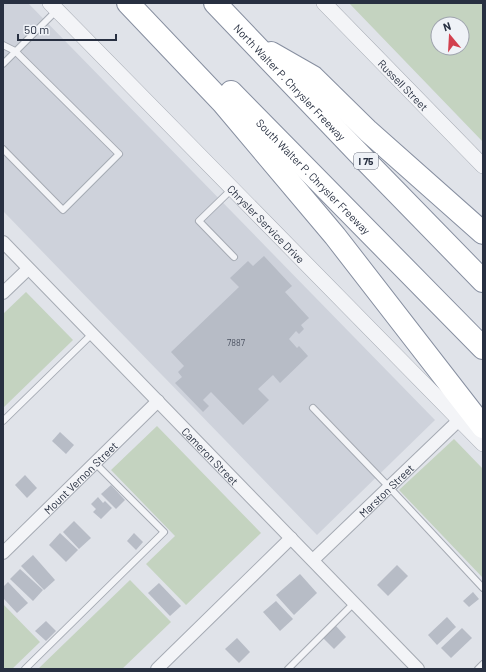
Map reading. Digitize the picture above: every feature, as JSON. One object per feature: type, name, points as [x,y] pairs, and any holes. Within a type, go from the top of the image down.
[{"type":"highway","points":[[128,3],[223,103],[330,230],[483,427]]},
{"type":"highway","name":"South Walter P. Chrysler Freeway","points":[[145,3],[349,213],[483,348]]},
{"type":"highway","name":"North Walter P. Chrysler Freeway","points":[[215,3],[483,281]]},
{"type":"highway","points":[[250,40],[313,77],[368,132],[483,233]]},
{"type":"street","name":"Russell Street","points":[[324,3],[483,166]]},
{"type":"street","name":"Chrysler Service Drive","points":[[54,7],[483,444]]},
{"type":"street","name":"Cameron Street","points":[[3,242],[418,669]]},
{"type":"street","points":[[3,293],[28,268]]},
{"type":"street","name":"Mount Vernon Street","points":[[3,553],[158,401]]},
{"type":"street","name":"Marston Street","points":[[313,560],[459,420]]},
{"type":"street","points":[[157,669],[291,538]]},
{"type":"lane","points":[[3,64],[54,7]]},
{"type":"lane","points":[[3,45],[16,51],[119,154],[63,210],[3,149]]},
{"type":"lane","points":[[232,189],[199,221],[234,257]]},
{"type":"lane","points":[[3,422],[92,334]]},
{"type":"lane","points":[[313,408],[483,588]]},
{"type":"lane","points":[[25,669],[164,532],[95,463]]},
{"type":"lane","points":[[288,669],[354,603]]},
{"type":"lane","points":[[478,669],[483,664]]},
{"type":"shaded area","points":[[3,3],[28,3],[435,420],[317,535],[3,211]]},
{"type":"green space","points":[[349,3],[483,3],[483,142]]},
{"type":"green space","points":[[26,292],[73,340],[3,408],[3,314]]},
{"type":"green space","points":[[157,426],[261,533],[186,605],[146,564],[175,536],[111,470]]},
{"type":"green space","points":[[454,439],[483,469],[483,578],[399,490]]},
{"type":"green space","points":[[130,580],[171,622],[122,669],[38,669]]},
{"type":"green space","points":[[3,604],[40,642],[12,669],[3,669]]},
{"type":"building","points":[[264,256],[292,286],[285,292],[309,318],[301,325],[304,329],[299,334],[296,331],[289,339],[297,348],[299,346],[308,356],[280,383],[273,375],[258,389],[269,400],[243,425],[211,392],[203,400],[209,406],[203,412],[175,383],[182,377],[178,372],[184,366],[171,352],[239,287],[230,278],[248,261],[253,266]]},
{"type":"building","points":[[60,432],[74,445],[66,454],[52,441]]},
{"type":"building","points":[[25,475],[37,488],[27,498],[15,485]]},
{"type":"building","points":[[111,485],[125,500],[116,509],[101,494]]},
{"type":"building","points":[[98,497],[103,503],[105,501],[112,508],[101,519],[93,512],[96,509],[91,504]]},
{"type":"building","points":[[74,521],[91,538],[79,549],[63,532]]},
{"type":"building","points":[[60,533],[78,550],[66,562],[49,545]]},
{"type":"building","points":[[134,533],[143,542],[136,550],[127,541]]},
{"type":"building","points":[[33,555],[55,580],[44,590],[21,566]]},
{"type":"building","points":[[397,565],[408,576],[388,596],[377,585]]},
{"type":"building","points":[[20,569],[43,590],[33,601],[10,579]]},
{"type":"building","points":[[300,574],[317,593],[294,615],[276,595]]},
{"type":"building","points":[[8,582],[28,603],[17,613],[3,598],[3,587]]},
{"type":"building","points":[[159,583],[181,606],[170,616],[148,593]]},
{"type":"building","points":[[473,592],[479,599],[469,607],[463,601]]},
{"type":"building","points":[[276,601],[293,619],[280,631],[263,612]]},
{"type":"building","points":[[447,617],[456,627],[437,645],[428,635]]},
{"type":"building","points":[[46,621],[56,631],[46,641],[35,631]]},
{"type":"building","points":[[336,626],[346,637],[334,649],[323,638]]},
{"type":"building","points":[[462,628],[472,638],[451,658],[441,648]]},
{"type":"building","points":[[237,638],[250,652],[239,663],[225,649]]}]
